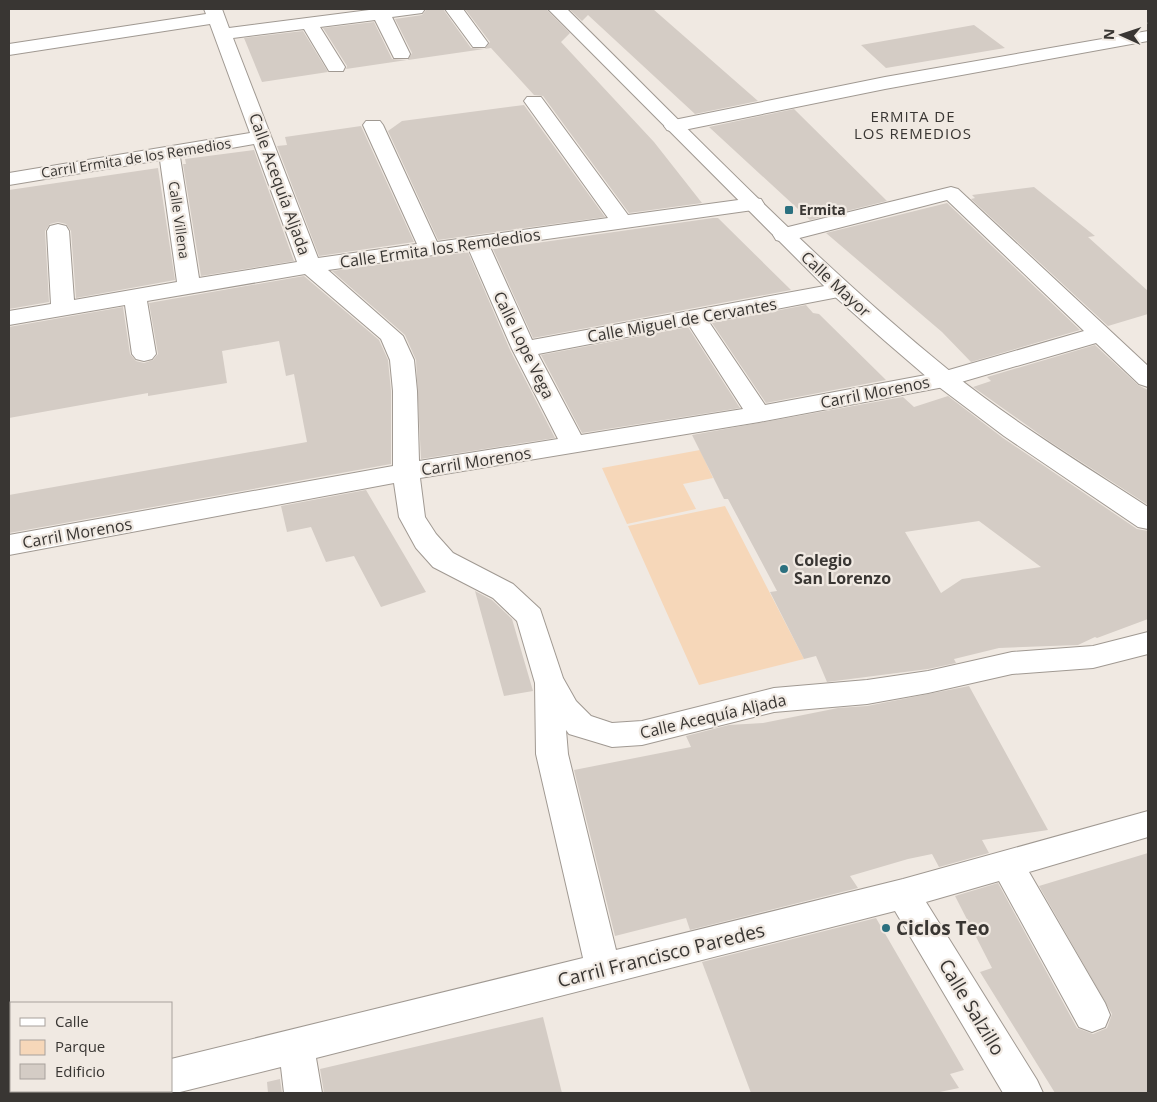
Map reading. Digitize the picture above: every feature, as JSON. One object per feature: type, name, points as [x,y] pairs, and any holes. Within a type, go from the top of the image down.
[{"type":"street","points":[[9,49],[218,20],[309,22],[416,9]]},
{"type":"street","points":[[454,9],[479,43]]},
{"type":"street","name":"Calle Mayor","points":[[558,9],[841,290],[944,379],[1013,430],[1148,520]]},
{"type":"street","points":[[381,13],[402,54]]},
{"type":"street","name":"Calle Acequía Aljada","points":[[218,20],[310,266],[372,317],[391,336],[402,360],[405,391],[406,472],[412,516],[426,541],[443,560],[503,591],[530,616],[548,679],[565,709],[580,725],[612,735],[642,733],[774,700],[867,692],[928,682],[1012,663],[1093,657],[1148,643]]},
{"type":"street","points":[[309,22],[336,67]]},
{"type":"street","points":[[674,126],[885,83],[1148,36]]},
{"type":"street","points":[[534,101],[623,223]]},
{"type":"street","points":[[372,124],[430,250]]},
{"type":"street","name":"Carril Ermita de los Remedios","points":[[9,179],[263,137]]},
{"type":"street","name":"Calle Villena","points":[[170,153],[189,287]]},
{"type":"street","points":[[784,235],[951,193],[1148,380]]},
{"type":"street","name":"Calle Ermita los Remdedios","points":[[9,318],[310,266],[754,204]]},
{"type":"street","points":[[58,231],[62,308]]},
{"type":"street","name":"Calle Lope Vega","points":[[478,243],[524,349],[574,445]]},
{"type":"street","name":"Calle Miguel de Cervantes","points":[[524,349],[696,319],[841,290]]},
{"type":"street","points":[[135,296],[144,354]]},
{"type":"street","points":[[696,319],[759,414]]},
{"type":"street","name":"Carril Morenos","points":[[9,545],[406,472],[759,414],[944,379],[1100,334]]},
{"type":"street","points":[[548,679],[552,754],[603,970]]},
{"type":"street","name":"Carril Francisco Paredes","points":[[172,1078],[904,894],[1148,824]]},
{"type":"street","points":[[1007,865],[1092,1015]]},
{"type":"street","name":"Calle Salzillo","points":[[904,894],[1024,1093]]},
{"type":"street","points":[[296,1046],[303,1093]]},
{"type":"green space","points":[[700,450],[713,478],[683,484],[696,509],[627,524],[602,468]]},
{"type":"green space","points":[[725,506],[804,659],[699,685],[628,526]]},
{"type":"building","points":[[427,9],[443,9],[471,48],[484,49],[408,60],[412,53],[395,19],[422,15]]},
{"type":"building","points":[[465,9],[546,9],[570,33],[561,42],[654,142],[702,203],[629,213],[543,96],[534,95],[491,48],[485,49],[490,42]]},
{"type":"building","points":[[569,9],[653,9],[758,101],[695,114],[588,15],[582,21]]},
{"type":"building","points":[[374,22],[392,59],[407,60],[346,69],[347,66],[323,28]]},
{"type":"building","points":[[974,25],[1005,48],[886,68],[861,45]]},
{"type":"building","points":[[303,31],[328,72],[262,82],[244,38]]},
{"type":"building","points":[[524,105],[605,217],[438,240],[388,131],[402,121]]},
{"type":"building","points":[[794,109],[887,201],[810,220],[709,127]]},
{"type":"building","points":[[361,126],[414,242],[319,256],[277,146],[287,145],[285,137]]},
{"type":"building","points":[[254,150],[294,261],[201,276],[183,164],[186,164],[185,159]]},
{"type":"building","points":[[158,168],[175,280],[76,298],[71,231],[66,224],[58,222],[50,224],[45,231],[49,302],[9,309],[9,190]]},
{"type":"building","points":[[1034,187],[1095,236],[1088,237],[1148,291],[1148,314],[1108,326],[971,199],[975,198],[972,195]]},
{"type":"building","points":[[947,203],[1080,330],[971,362],[942,332],[826,233]]},
{"type":"building","points":[[718,218],[791,290],[533,338],[493,249]]},
{"type":"building","points":[[468,252],[510,350],[555,438],[421,459],[416,360],[405,335],[332,271]]},
{"type":"building","points":[[304,276],[379,340],[388,360],[391,391],[391,464],[9,533],[9,495],[307,442],[294,374],[286,376],[279,341],[222,351],[227,383],[148,396],[148,393],[9,418],[9,327],[123,307],[130,354],[136,361],[144,363],[153,360],[158,354],[149,303]]},
{"type":"building","points":[[806,305],[813,313],[819,314],[886,380],[766,403],[712,323]]},
{"type":"building","points":[[688,327],[740,408],[582,433],[541,355]]},
{"type":"building","points":[[1095,345],[1138,385],[1148,390],[1148,505],[1049,441],[973,387],[991,381],[987,377]]},
{"type":"building","points":[[948,396],[1003,438],[1137,529],[1148,531],[1148,619],[1097,638],[1095,637],[1078,645],[999,648],[954,659],[956,663],[928,669],[827,682],[816,656],[804,659],[770,592],[777,591],[728,499],[724,499],[692,435],[903,397],[914,407]],"holes":[[[979,521],[1041,567],[962,579],[941,593],[905,532]]]},
{"type":"building","points":[[366,490],[426,592],[381,607],[354,556],[326,562],[311,527],[287,532],[281,506]]},
{"type":"building","points":[[475,591],[492,600],[512,619],[533,691],[504,696]]},
{"type":"building","points":[[969,686],[1048,830],[982,840],[989,853],[939,867],[932,854],[908,859],[850,876],[858,888],[690,930],[686,918],[615,936],[574,770],[691,747],[686,736],[729,725],[763,723],[838,708],[867,706]]},
{"type":"building","points":[[1148,853],[1148,1093],[1055,1093],[980,972],[992,968],[955,896],[998,883],[1077,1028],[1093,1034],[1107,1028],[1112,1014],[1039,886]]},
{"type":"building","points":[[876,918],[964,1070],[950,1074],[959,1088],[935,1093],[751,1093],[702,962]]},
{"type":"building","points":[[543,1017],[562,1093],[324,1093],[320,1069]]},
{"type":"building","points":[[280,1079],[282,1093],[268,1093],[267,1082]]},
{"type":"place","name":"Ermita","points":[[789,210]]},
{"type":"place","name":"Colegio San Lorenzo","points":[[784,569]]},
{"type":"place","name":"Ciclos Teo","points":[[886,928]]},
{"type":"district","name":"ERMITA DE LOS REMEDIOS","points":[[913,126]]}]
